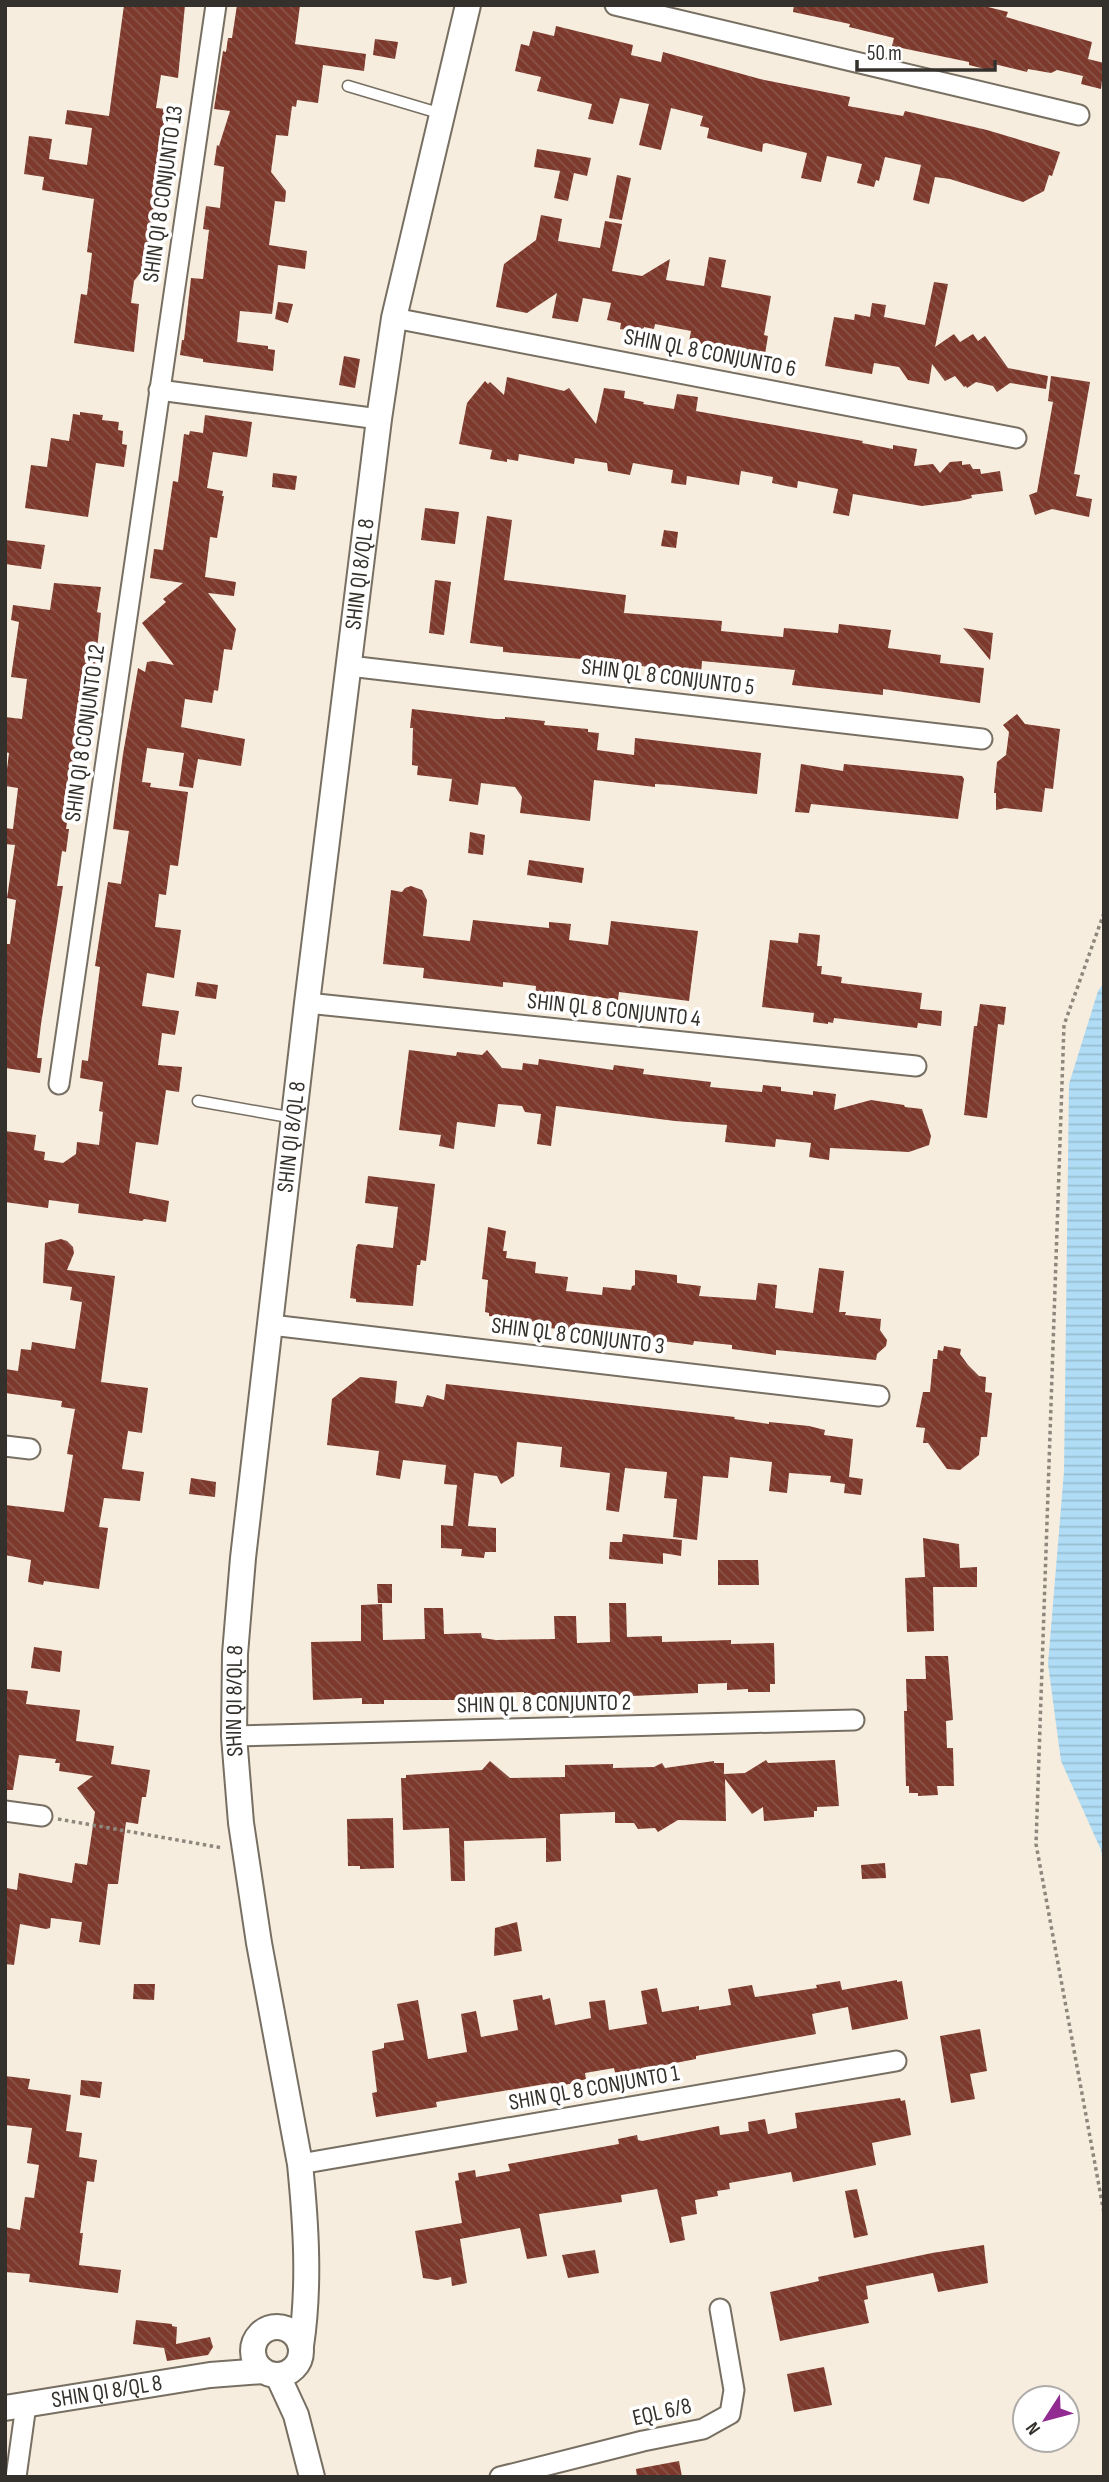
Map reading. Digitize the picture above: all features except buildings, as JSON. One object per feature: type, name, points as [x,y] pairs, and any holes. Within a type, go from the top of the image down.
[{"type":"street","name":"SHIN QI 8 CONJUNTO 13","points":[[159,390],[216,5]]},
{"type":"street","name":"SHIN QI 8/QL 8","points":[[16,2407],[284,2365],[306,2302],[300,2164],[259,1943],[246,1852],[234,1736],[234,1654],[307,1003],[379,419],[394,318],[468,5]]},
{"type":"street","points":[[615,5],[1079,115]]},
{"type":"street","name":"SHIN QL 8 CONJUNTO 6","points":[[394,318],[1016,438]]},
{"type":"street","points":[[159,390],[379,419]]},
{"type":"street","name":"SHIN QI 8 CONJUNTO 12","points":[[59,1084],[159,390]]},
{"type":"street","name":"SHIN QL 8 CONJUNTO 5","points":[[349,666],[982,739]]},
{"type":"street","name":"SHIN QL 8 CONJUNTO 4","points":[[307,1003],[916,1066]]},
{"type":"street","name":"SHIN QL 8 CONJUNTO 3","points":[[271,1325],[879,1396]]},
{"type":"street","points":[[5,1446],[30,1449]]},
{"type":"street","name":"SHIN QL 8 CONJUNTO 2","points":[[234,1736],[854,1720]]},
{"type":"street","points":[[5,1811],[42,1816]]},
{"type":"street","name":"SHIN QL 8 CONJUNTO 1","points":[[300,2164],[897,2061]]},
{"type":"street","points":[[306,2274],[275,2327],[287,2329],[296,2336],[284,2365],[312,2477]]},
{"type":"street","name":"EQL 6/8","points":[[500,2477],[643,2441],[703,2429],[730,2414],[734,2390],[720,2309]]},
{"type":"street","name":"SHIN QI 8/QL 8","points":[[210,2375],[253,2347],[257,2337],[265,2330],[275,2327]]},
{"type":"street","points":[[253,2347],[254,2360],[284,2365]]},
{"type":"street","points":[[16,2407],[16,2477]]},
{"type":"lane","points":[[348,86],[442,115]]},
{"type":"lane","points":[[198,1101],[294,1118]]},
{"type":"path","points":[[1104,913],[1064,1025],[1036,1844],[1104,2213]]},
{"type":"path","points":[[42,1816],[246,1852]]},
{"type":"water","points":[[1104,983],[1104,1872],[1101,1850],[1061,1761],[1048,1664],[1064,1471],[1069,1084],[1098,991]]}]
